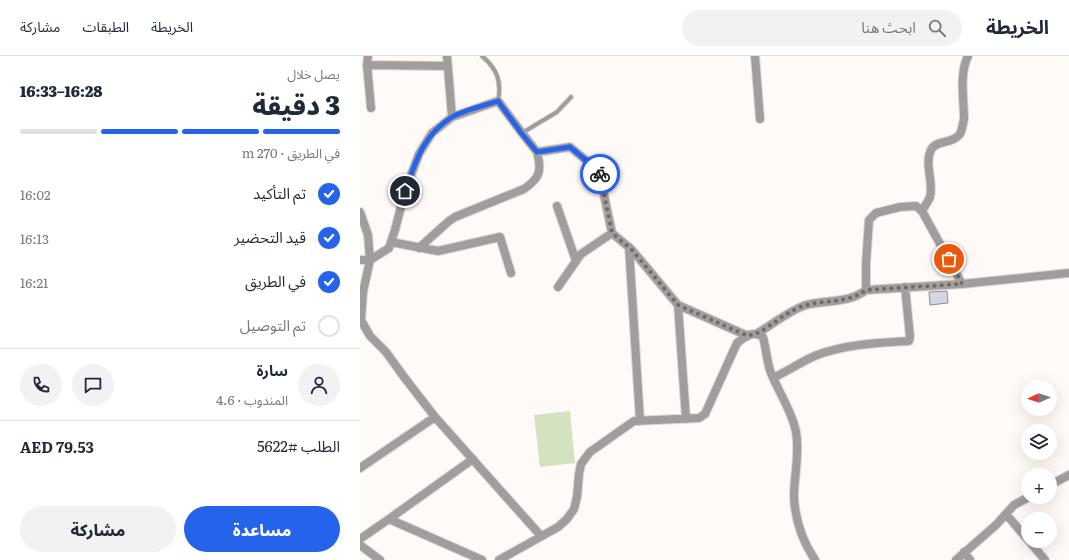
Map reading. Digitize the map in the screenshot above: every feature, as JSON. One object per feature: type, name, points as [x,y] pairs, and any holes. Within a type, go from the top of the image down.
[{"type":"street","points":[[368,56],[367,65],[371,108]]},
{"type":"street","points":[[447,56],[452,117]]},
{"type":"street","points":[[755,56],[760,119]]},
{"type":"street","points":[[922,211],[930,197],[928,162],[930,152],[933,146],[954,139],[960,134],[963,126],[964,78],[968,56]]},
{"type":"street","points":[[367,65],[447,66]]},
{"type":"street","points":[[360,260],[370,260],[389,248],[405,191],[419,154],[432,133],[452,117],[498,101],[537,152],[540,170],[533,183],[524,189],[455,217],[448,221],[419,248]]},
{"type":"street","points":[[537,152],[570,147],[599,171],[612,233],[628,247],[678,305],[748,336]]},
{"type":"street","points":[[557,206],[576,261]]},
{"type":"street","points":[[866,290],[869,220],[876,213],[900,207],[916,206],[922,211],[962,284]]},
{"type":"street","points":[[360,212],[368,235],[370,260],[363,292],[361,320],[370,336],[386,352],[435,417],[541,536]]},
{"type":"street","points":[[558,286],[581,254],[612,233]]},
{"type":"street","points":[[391,242],[438,251],[500,236],[511,273]]},
{"type":"street","points":[[628,247],[640,421]]},
{"type":"street","points":[[499,560],[558,526],[567,519],[574,509],[581,464],[590,452],[634,421],[699,418],[705,414],[737,343],[748,336],[758,334],[787,315],[805,306],[836,301],[859,295],[866,290],[962,284],[1069,273]]},
{"type":"street","points":[[774,378],[816,355],[840,348],[877,343],[909,341],[910,337],[906,287]]},
{"type":"street","points":[[678,305],[686,419]]},
{"type":"street","points":[[758,334],[763,337],[770,372],[789,411],[796,432],[797,451],[794,497],[797,518],[808,550],[815,560]]},
{"type":"street","points":[[360,468],[435,417]]},
{"type":"street","points":[[360,539],[473,459]]},
{"type":"street","points":[[1057,481],[1069,475]]},
{"type":"street","points":[[956,560],[996,525],[1014,506],[1021,502]]},
{"type":"street","points":[[1006,514],[1021,532]]},
{"type":"street","points":[[389,519],[482,560]]},
{"type":"street","points":[[360,545],[380,560]]},
{"type":"street","points":[[1034,548],[1044,560]]},
{"type":"street","points":[[964,552],[970,560]]},
{"type":"lane","points":[[482,56],[490,63],[497,74],[500,89],[498,101]]},
{"type":"lane","points":[[522,134],[557,112],[571,97]]},
{"type":"green space","points":[[570,411],[575,463],[540,467],[534,415]]},
{"type":"building","points":[[947,291],[948,303],[930,305],[929,292]]},
{"type":"way so far","points":[[600,174],[612,233],[632,250],[678,305],[748,336],[758,334],[787,315],[805,306],[836,301],[859,295],[866,290],[962,284],[949,259]]},
{"type":"route","points":[[405,191],[419,154],[432,133],[452,117],[498,101],[537,152],[570,147],[599,171],[600,174]]}]
